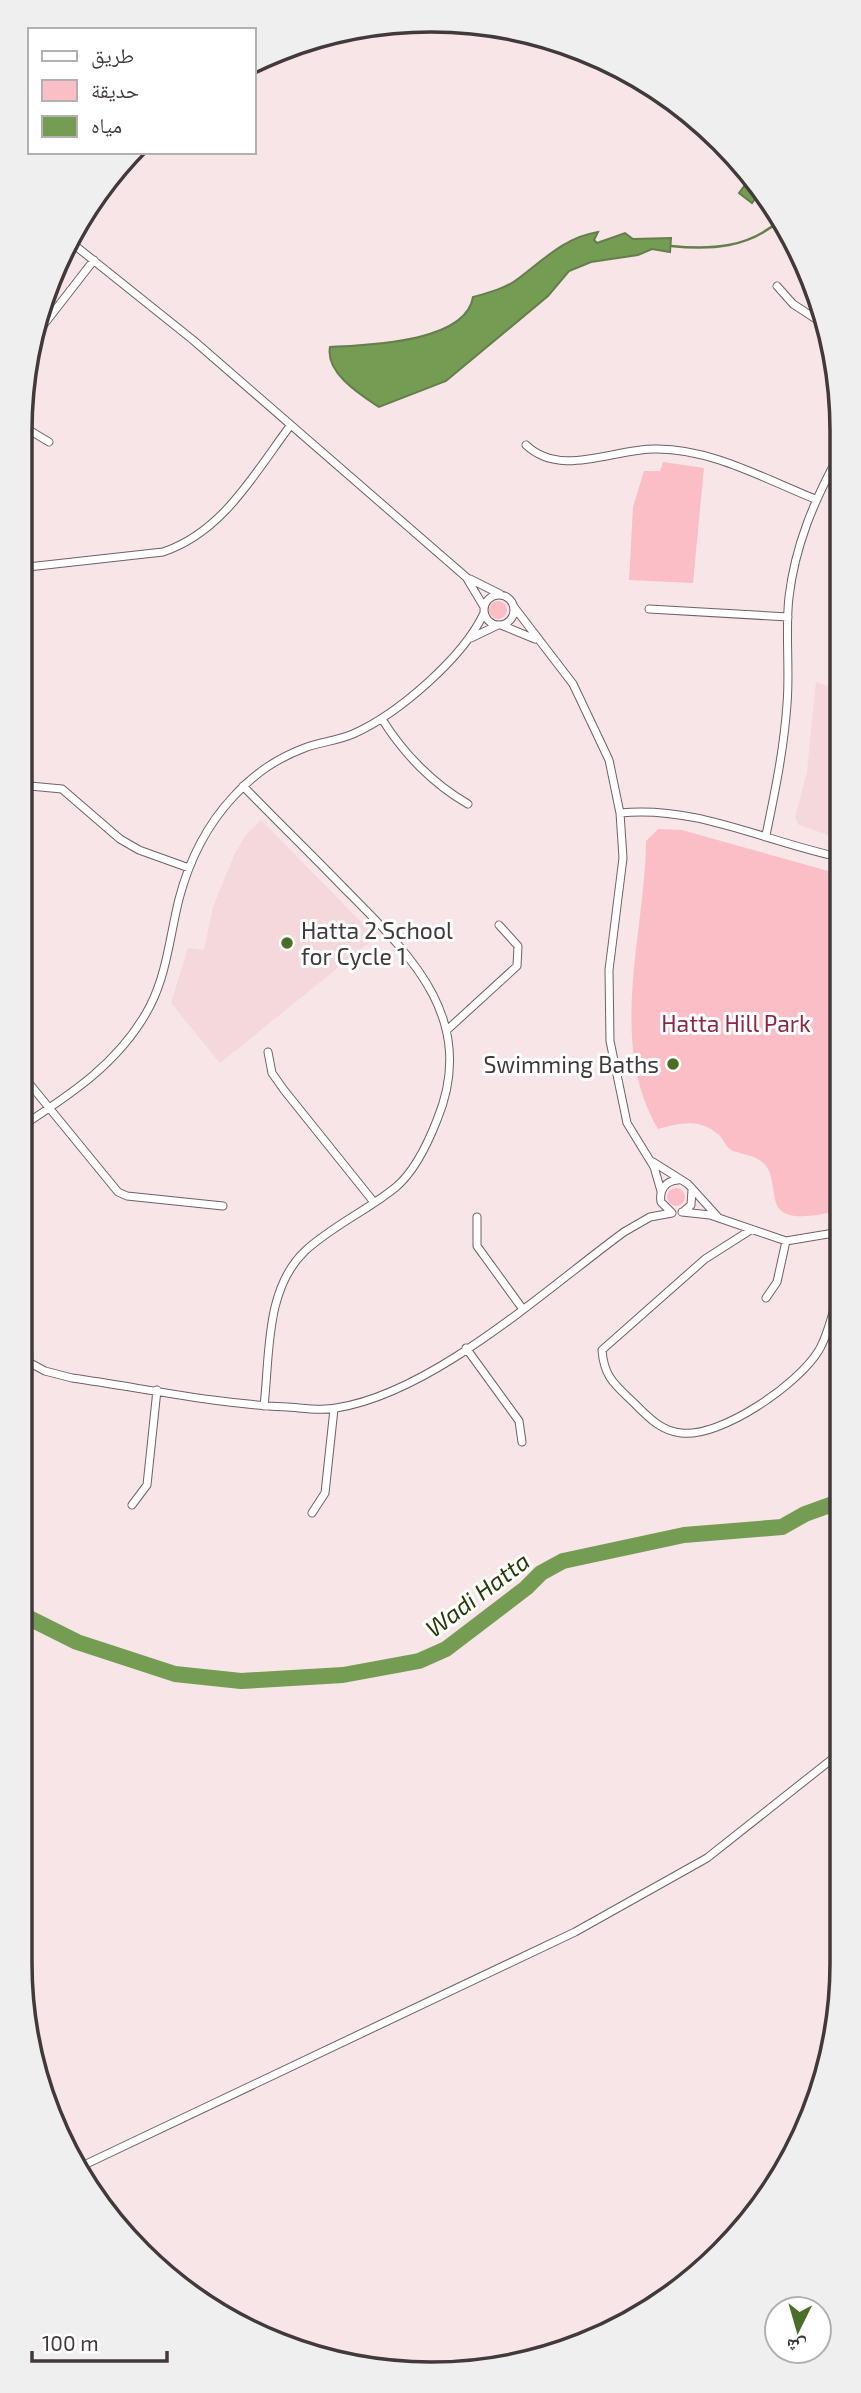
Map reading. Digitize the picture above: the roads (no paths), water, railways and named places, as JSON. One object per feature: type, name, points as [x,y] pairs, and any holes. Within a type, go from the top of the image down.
[{"type":"street","points":[[77,247],[193,340],[466,577],[511,601],[573,684],[591,716],[608,760],[620,813],[623,858],[609,970],[610,1041],[627,1123],[649,1159],[663,1207],[672,1213]]},
{"type":"street","points":[[47,320],[94,260]]},
{"type":"street","points":[[778,286],[793,304],[813,317]]},
{"type":"street","points":[[32,567],[163,552],[183,545],[218,521],[290,426]]},
{"type":"street","points":[[32,432],[49,442]]},
{"type":"street","points":[[526,445],[539,457],[572,462],[612,453],[657,449],[680,451],[720,461],[815,499]]},
{"type":"street","points":[[766,835],[780,769],[787,706],[788,617],[792,578],[815,499],[830,472]]},
{"type":"street","points":[[466,577],[488,621],[539,641]]},
{"type":"street","points":[[32,1119],[77,1090],[109,1062],[130,1038],[149,1007],[165,964],[189,868],[222,809],[243,786],[276,760],[351,735],[382,719],[468,640],[489,598],[500,595]]},
{"type":"street","points":[[468,640],[511,619],[514,607]]},
{"type":"street","points":[[649,609],[788,617]]},
{"type":"street","points":[[382,719],[398,746],[450,794],[468,804]]},
{"type":"street","points":[[32,786],[62,789],[120,839],[139,850],[189,868]]},
{"type":"street","points":[[243,786],[420,968],[447,1030],[449,1062],[444,1103],[427,1146],[397,1186],[305,1251],[282,1282],[276,1301],[264,1406]]},
{"type":"street","points":[[620,813],[664,813],[766,835],[830,854]]},
{"type":"street","points":[[447,1030],[517,966],[518,946],[499,925]]},
{"type":"street","points":[[268,1052],[272,1073],[373,1201]]},
{"type":"street","points":[[32,1088],[118,1192],[127,1196],[223,1206]]},
{"type":"street","points":[[649,1159],[692,1189],[721,1219]]},
{"type":"street","points":[[650,1217],[667,1182],[678,1180]]},
{"type":"street","points":[[682,1212],[691,1205],[692,1189]]},
{"type":"street","points":[[32,1364],[45,1371],[72,1378],[264,1406],[334,1409],[369,1400],[414,1382],[522,1308],[624,1232],[650,1217],[682,1212],[721,1219],[749,1231],[786,1241],[830,1234]]},
{"type":"street","points":[[477,1217],[477,1245],[522,1308]]},
{"type":"street","points":[[749,1231],[705,1259],[602,1350],[604,1370],[656,1424],[681,1433],[708,1431],[746,1412],[795,1379],[819,1350],[830,1319]]},
{"type":"street","points":[[766,1298],[777,1282],[786,1241]]},
{"type":"street","points":[[466,1348],[519,1422],[522,1442]]},
{"type":"street","points":[[132,1505],[147,1485],[157,1390]]},
{"type":"street","points":[[312,1513],[324,1496],[334,1409]]},
{"type":"street","points":[[86,2164],[575,1932],[707,1858],[830,1761]]},
{"type":"water","points":[[745,185],[755,199],[752,203],[739,193]]},
{"type":"water","points":[[598,232],[594,240],[597,243],[625,233],[633,239],[671,238],[670,252],[652,249],[638,255],[591,262],[569,271],[548,296],[446,381],[379,407],[346,382],[333,366],[330,347],[367,345],[434,333],[453,324],[466,312],[473,297],[509,285],[566,244]]},
{"type":"waterway","points":[[671,246],[701,248],[729,245],[756,236],[773,226]]},
{"type":"waterway","name":"Wadi Hatta","points":[[32,1620],[77,1642],[175,1674],[241,1681],[343,1675],[419,1661],[446,1649],[526,1588],[541,1573],[563,1561],[684,1535],[782,1527],[805,1514],[830,1505]]},
{"type":"place","name":"Hatta 2 School for Cycle 1","points":[[287,943]]},
{"type":"place","name":"Swimming Baths","points":[[673,1064]]},
{"type":"park label","name":"Hatta Hill Park","points":[[736,1023]]}]
